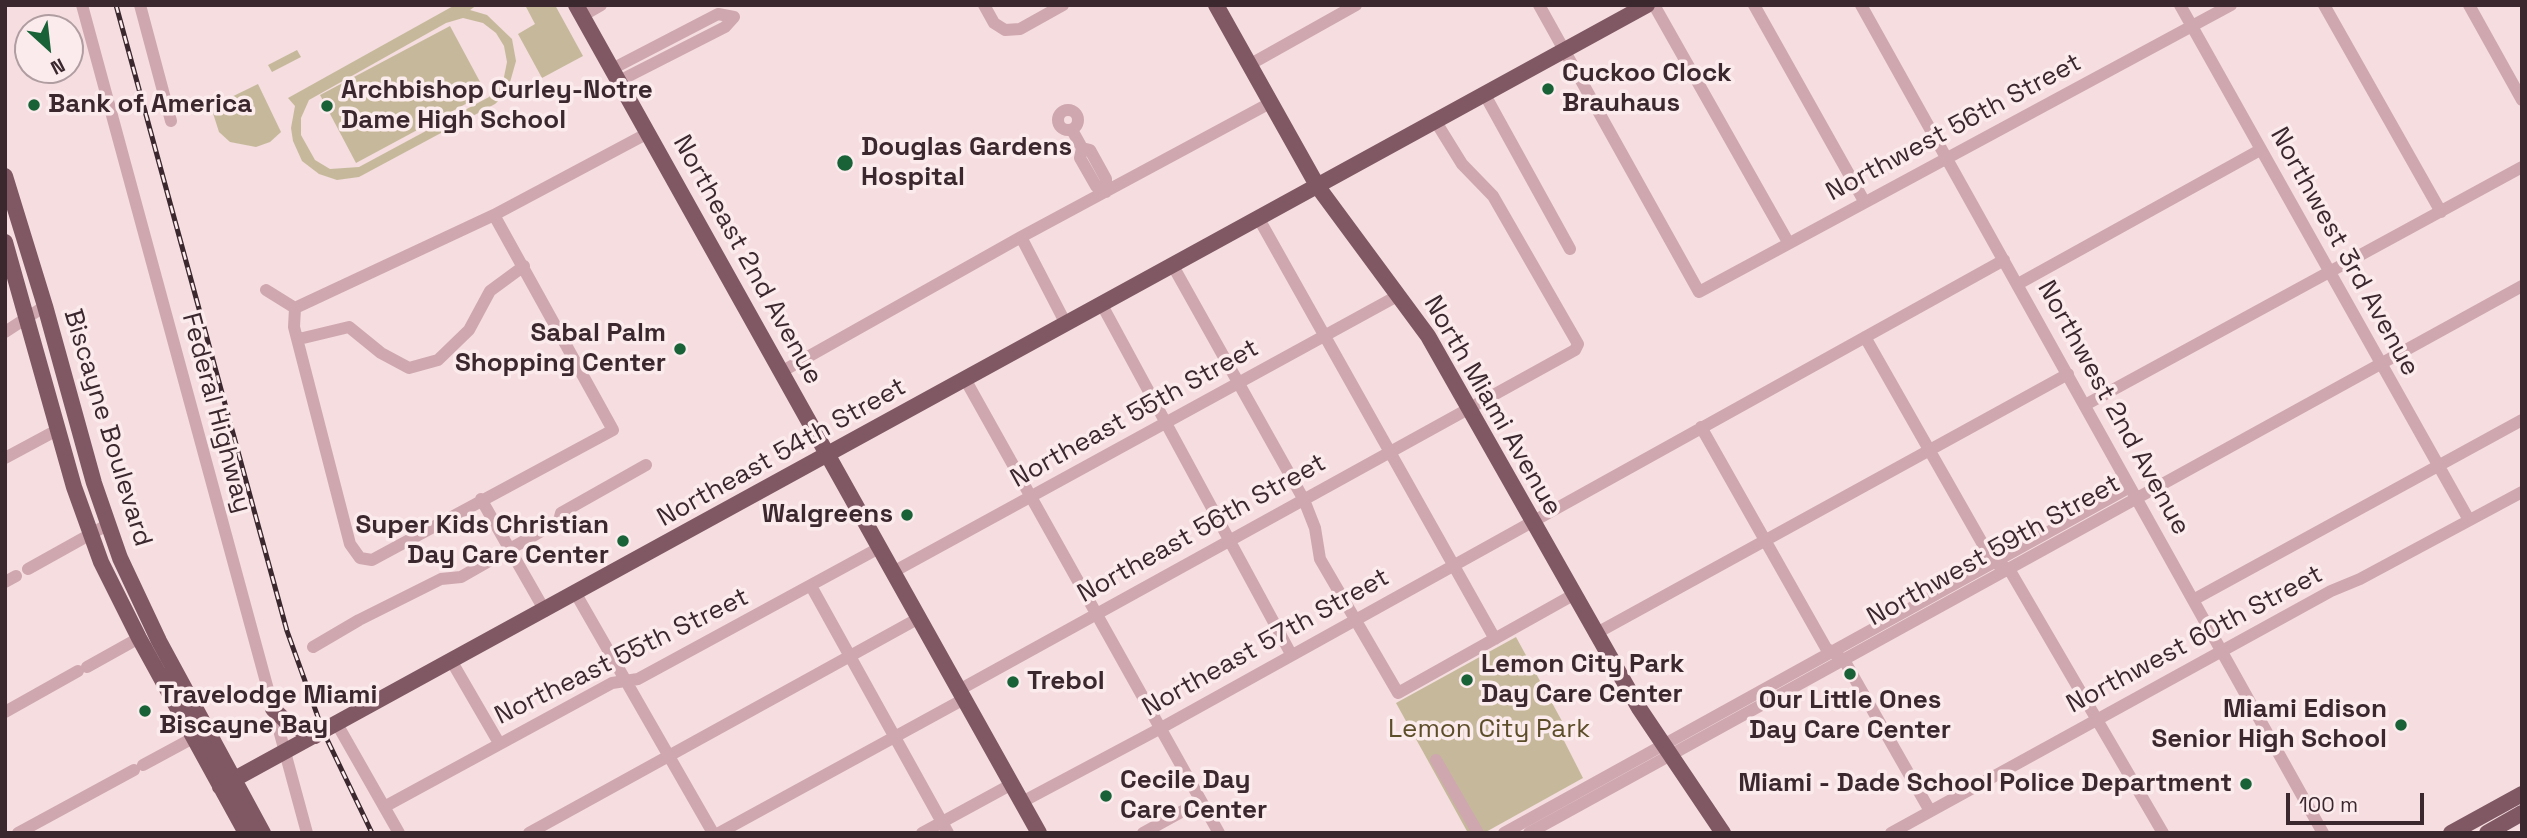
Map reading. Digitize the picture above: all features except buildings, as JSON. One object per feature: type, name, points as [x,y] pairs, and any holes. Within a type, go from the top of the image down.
[{"type":"main road","name":"North Miami Avenue","points":[[1216,5],[1318,187],[1428,336],[1595,634],[1723,833]]},
{"type":"main road","name":"Northeast 54th Street","points":[[227,784],[1647,5]]},
{"type":"main road","name":"Northeast 2nd Avenue","points":[[579,10],[1040,833]]},
{"type":"main road","name":"Biscayne Boulevard","points":[[5,176],[46,306],[107,524],[144,613],[227,784],[246,833]]},
{"type":"main road","name":"Biscayne Boulevard","points":[[5,242],[91,535],[139,638],[193,738],[263,833]]},
{"type":"main road","points":[[273,709],[289,724],[315,736]]},
{"type":"main road","points":[[2451,833],[2522,794]]},
{"type":"main road","points":[[2489,832],[2522,813]]},
{"type":"street","name":"Federal Highway","points":[[82,5],[307,833]]},
{"type":"street","points":[[140,5],[171,121]]},
{"type":"street","points":[[579,10],[601,5]]},
{"type":"street","points":[[984,5],[994,23],[1005,30],[1020,29],[1063,5]]},
{"type":"street","points":[[1249,65],[1356,5]]},
{"type":"street","points":[[1539,5],[1565,51]]},
{"type":"street","points":[[1654,5],[1788,242]]},
{"type":"street","points":[[1754,5],[1864,201]]},
{"type":"street","name":"Northwest 2nd Avenue","points":[[1861,5],[2323,833]]},
{"type":"street","name":"Northwest 3rd Avenue","points":[[2180,5],[2469,520]]},
{"type":"street","name":"Northwest 56th Street","points":[[1565,51],[1699,292],[2231,5]]},
{"type":"street","points":[[2324,5],[2441,212]]},
{"type":"street","points":[[2469,5],[2522,100]]},
{"type":"street","points":[[718,14],[734,18],[725,27],[616,75],[699,23],[718,14]]},
{"type":"street","points":[[699,23],[706,36]]},
{"type":"street","points":[[1485,95],[1570,249]]},
{"type":"street","points":[[781,372],[1021,237],[1270,103]]},
{"type":"street","points":[[1436,122],[1462,164],[1493,196],[1578,344],[1575,350],[1468,409]]},
{"type":"street","points":[[1072,130],[1082,148],[1090,150],[1106,179],[1106,192]]},
{"type":"street","points":[[295,308],[494,215],[648,133]]},
{"type":"street","points":[[2018,284],[2260,150]]},
{"type":"street","points":[[2085,405],[2522,167]]},
{"type":"street","points":[[295,308],[294,327],[350,544],[360,558],[372,560],[613,430],[494,215]]},
{"type":"street","points":[[1259,219],[1495,639]]},
{"type":"street","points":[[1021,237],[1066,324]]},
{"type":"street","name":"Northeast 57th Street","points":[[1022,802],[1161,728],[2004,260]]},
{"type":"street","points":[[299,339],[349,327],[381,353],[408,368],[438,360],[469,330],[490,291],[524,266]]},
{"type":"street","points":[[1173,266],[1304,500],[1315,528],[1320,559],[1398,693],[1573,595]]},
{"type":"street","name":"Northwest 59th Street","points":[[1668,750],[1829,653],[1993,562],[2134,492],[2522,286]]},
{"type":"street","points":[[267,290],[295,308]]},
{"type":"street","name":"Northeast 55th Street","points":[[893,572],[1399,295]]},
{"type":"street","points":[[1102,305],[1291,654]]},
{"type":"street","points":[[5,330],[46,306]]},
{"type":"street","points":[[1865,337],[1993,562],[2009,569],[2163,833]]},
{"type":"street","points":[[1595,634],[2068,374]]},
{"type":"street","points":[[965,379],[1219,833]]},
{"type":"street","name":"Northeast 56th Street","points":[[719,833],[896,736],[1095,614],[1468,409]]},
{"type":"street","points":[[2193,600],[2522,420]]},
{"type":"street","points":[[1701,426],[1763,542],[1829,653],[1844,660],[1930,811]]},
{"type":"street","points":[[5,458],[59,429]]},
{"type":"street","points":[[313,647],[359,620],[441,579],[461,577],[559,521],[561,513],[646,465]]},
{"type":"street","name":"Northwest 59th Street","points":[[1668,750],[1844,660],[2009,569],[2134,492]]},
{"type":"street","name":"Northwest 60th Street","points":[[1891,833],[1914,827],[1930,811],[2097,718],[2522,492]]},
{"type":"street","points":[[481,499],[545,611]]},
{"type":"street","points":[[28,569],[107,524]]},
{"type":"street","name":"Northeast 55th Street","points":[[384,807],[612,682],[638,679],[879,548]]},
{"type":"street","points":[[811,586],[945,828]]},
{"type":"street","points":[[576,594],[713,833]]},
{"type":"street","points":[[529,833],[919,618]]},
{"type":"street","points":[[5,712],[139,638]]},
{"type":"street","points":[[452,662],[499,743]]},
{"type":"street","points":[[337,724],[399,833]]},
{"type":"street","points":[[18,833],[193,738]]},
{"type":"street","points":[[1504,833],[1668,750]]},
{"type":"street","points":[[1529,833],[1668,750]]},
{"type":"street","points":[[1436,760],[1478,833]]},
{"type":"street","points":[[922,833],[945,828],[1012,784]]},
{"type":"street","points":[[1143,833],[1201,801]]},
{"type":"street","points":[[2481,816],[2489,832]]},
{"type":"green space","points":[[455,5],[477,5],[470,10],[487,15],[512,39],[516,61],[507,93],[495,104],[359,177],[337,180],[319,174],[302,161],[293,141],[291,128],[295,106],[288,98]],"holes":[[[463,18],[483,23],[496,33],[504,46],[507,62],[503,82],[489,97],[359,167],[330,169],[315,160],[301,135],[301,118],[309,100],[446,23]]]},
{"type":"green space","points":[[525,5],[555,5],[583,56],[542,78],[518,34],[535,24]]},
{"type":"green space","points":[[450,26],[486,93],[356,163],[320,95]]},
{"type":"green space","points":[[297,50],[301,57],[272,72],[268,65]]},
{"type":"green space","points":[[258,84],[281,132],[270,142],[256,147],[230,142],[219,132],[211,107]]},
{"type":"green space","name":"Lemon City Park","points":[[1516,637],[1563,723],[1557,727],[1583,778],[1484,833],[1468,833],[1396,703]]},
{"type":"railway","points":[[116,5],[287,631],[323,731],[372,833]]},
{"type":"place","name":"Cuckoo Clock Brauhaus","points":[[1548,89]]},
{"type":"place","name":"Bank of America","points":[[34,105]]},
{"type":"place","name":"Archbishop Curley-Notre Dame High School","points":[[327,106]]},
{"type":"place","name":"Douglas Gardens Hospital","points":[[845,163]]},
{"type":"place","name":"Sabal Palm Shopping Center","points":[[680,349]]},
{"type":"place","name":"Walgreens","points":[[907,515]]},
{"type":"place","name":"Super Kids Christian Day Care Center","points":[[623,541]]},
{"type":"place","name":"Our Little Ones Day Care Center","points":[[1850,674]]},
{"type":"place","name":"Lemon City Park Day Care Center","points":[[1467,680]]},
{"type":"place","name":"Trebol","points":[[1013,682]]},
{"type":"place","name":"Travelodge Miami Biscayne Bay","points":[[145,711]]},
{"type":"place","name":"Miami Edison Senior High School","points":[[2401,725]]},
{"type":"place","name":"Miami - Dade School Police Department","points":[[2246,784]]},
{"type":"place","name":"Cecile Day Care Center","points":[[1106,796]]}]
